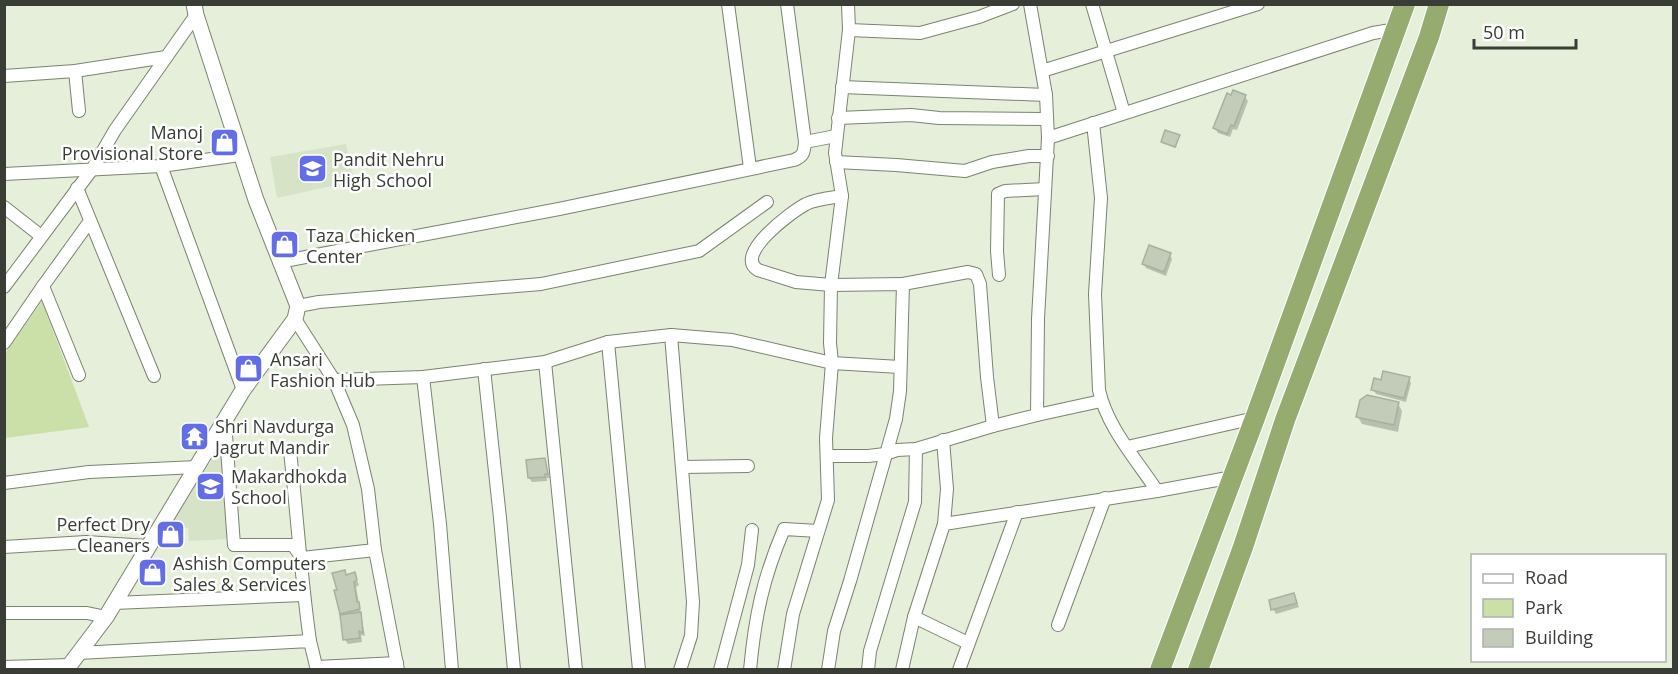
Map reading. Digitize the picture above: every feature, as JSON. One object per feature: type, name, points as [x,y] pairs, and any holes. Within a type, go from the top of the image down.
[{"type":"highway","points":[[1160,669],[1256,418],[1405,4]]},
{"type":"highway","points":[[1198,669],[1244,547],[1285,420],[1425,48],[1439,4]]},
{"type":"street","points":[[728,4],[750,168]]},
{"type":"street","points":[[279,262],[559,209],[800,158],[804,153],[805,142],[787,4]]},
{"type":"street","points":[[784,669],[793,614],[828,500],[826,438],[832,363],[831,285],[842,196],[836,162],[836,136],[849,30],[848,4]]},
{"type":"street","points":[[849,30],[920,33],[979,17],[1013,4]]},
{"type":"street","points":[[1030,4],[1046,95],[1048,138],[1038,308],[1037,415]]},
{"type":"street","points":[[1092,4],[1124,113]]},
{"type":"street","points":[[1042,71],[1255,5]]},
{"type":"street","points":[[4,287],[93,168],[195,10]]},
{"type":"street","points":[[195,10],[240,155],[297,312],[334,380],[353,425],[368,489],[375,550],[397,666],[317,668],[303,595],[302,558],[290,451]]},
{"type":"street","points":[[1048,138],[1373,33],[1397,29]]},
{"type":"street","points":[[4,76],[75,71],[166,57]]},
{"type":"street","points":[[75,71],[79,111]]},
{"type":"street","points":[[842,87],[1046,95]]},
{"type":"street","points":[[838,118],[911,115],[939,118],[1046,119]]},
{"type":"street","points":[[1093,123],[1101,198],[1095,294],[1099,390],[1101,401],[1115,429],[1157,491]]},
{"type":"street","points":[[805,142],[836,136]]},
{"type":"street","points":[[4,174],[160,166],[240,155]]},
{"type":"street","points":[[836,162],[965,171],[1001,161],[1029,156],[1048,156]]},
{"type":"street","points":[[160,166],[243,390]]},
{"type":"street","points":[[77,188],[154,376]]},
{"type":"street","points":[[999,275],[998,194],[1005,191],[1045,189]]},
{"type":"street","points":[[842,196],[816,200],[794,211],[758,244],[750,261],[753,268],[796,282],[831,285],[903,284],[968,272],[976,274],[980,284],[993,426]]},
{"type":"street","points":[[71,662],[110,610],[243,390],[297,312],[319,302],[541,284],[699,251],[767,202]]},
{"type":"street","points":[[4,207],[41,236]]},
{"type":"street","points":[[4,343],[90,221]]},
{"type":"street","points":[[828,669],[834,631],[896,419],[900,391],[903,284]]},
{"type":"street","points":[[43,286],[79,375]]},
{"type":"street","points":[[334,380],[423,377],[545,362],[608,342],[671,335],[732,340],[832,363],[900,367]]},
{"type":"street","points":[[671,335],[693,620],[691,636],[680,669]]},
{"type":"street","points":[[608,342],[639,669]]},
{"type":"street","points":[[545,362],[576,669]]},
{"type":"street","points":[[484,369],[514,669]]},
{"type":"street","points":[[423,377],[440,524],[452,669]]},
{"type":"street","points":[[827,456],[868,456],[916,449],[993,426],[1101,401]]},
{"type":"street","points":[[1127,447],[1256,418]]},
{"type":"street","points":[[225,421],[234,545],[293,545],[302,558]]},
{"type":"street","points":[[902,669],[914,617],[944,524],[947,489],[943,440]]},
{"type":"street","points":[[868,669],[870,651],[915,502],[916,449]]},
{"type":"street","points":[[682,467],[748,466]]},
{"type":"street","points":[[4,483],[89,472],[197,467]]},
{"type":"street","points":[[944,524],[1233,477]]},
{"type":"street","points":[[1058,625],[1105,498]]},
{"type":"street","points":[[960,669],[1017,512]]},
{"type":"street","points":[[750,669],[759,600],[771,560],[784,529],[818,531]]},
{"type":"street","points":[[720,669],[748,565],[752,530]]},
{"type":"street","points":[[4,547],[86,542],[148,546]]},
{"type":"street","points":[[302,558],[375,550]]},
{"type":"street","points":[[4,613],[87,613],[303,595]]},
{"type":"street","points":[[914,617],[968,643]]},
{"type":"street","points":[[4,667],[310,640]]},
{"type":"shaded area","name":"Pandit Nehru High School","points":[[346,144],[354,181],[277,198],[270,157]]},
{"type":"shaded area","name":"Makardhokda School","points":[[222,445],[228,539],[189,541],[188,528],[167,527]]},
{"type":"green space","points":[[42,301],[89,427],[5,438],[5,354]]},
{"type":"building","points":[[1233,90],[1246,95],[1234,126],[1231,125],[1227,134],[1213,128],[1227,93],[1231,95]]},
{"type":"building","points":[[1165,130],[1180,135],[1175,147],[1161,142]]},
{"type":"building","points":[[1149,245],[1171,253],[1164,272],[1142,264]]},
{"type":"building","points":[[1383,371],[1410,377],[1404,398],[1371,390],[1374,378],[1381,380]]},
{"type":"building","points":[[1367,395],[1399,402],[1394,425],[1356,417],[1360,400]]},
{"type":"building","points":[[545,458],[548,474],[545,474],[545,477],[528,478],[526,460]]},
{"type":"building","points":[[345,570],[346,575],[355,572],[357,580],[354,582],[360,609],[340,614],[332,573]]},
{"type":"building","points":[[1294,593],[1297,603],[1271,610],[1269,600]]},
{"type":"building","points":[[361,612],[363,633],[359,631],[360,638],[343,640],[340,615]]},
{"type":"place","name":"Manoj Provisional Store","points":[[224,142]]},
{"type":"place","name":"Pandit Nehru High School","points":[[312,169]]},
{"type":"place","name":"Taza Chicken Center","points":[[285,245]]},
{"type":"place","name":"Ansari Fashion Hub","points":[[249,369]]},
{"type":"place","name":"Shri Navdurga Jagrut Mandir","points":[[194,436]]},
{"type":"place","name":"Makardhokda School","points":[[210,486]]},
{"type":"place","name":"Perfect Dry Cleaners","points":[[171,534]]},
{"type":"place","name":"Ashish Computers Sales & Services","points":[[152,573]]}]
